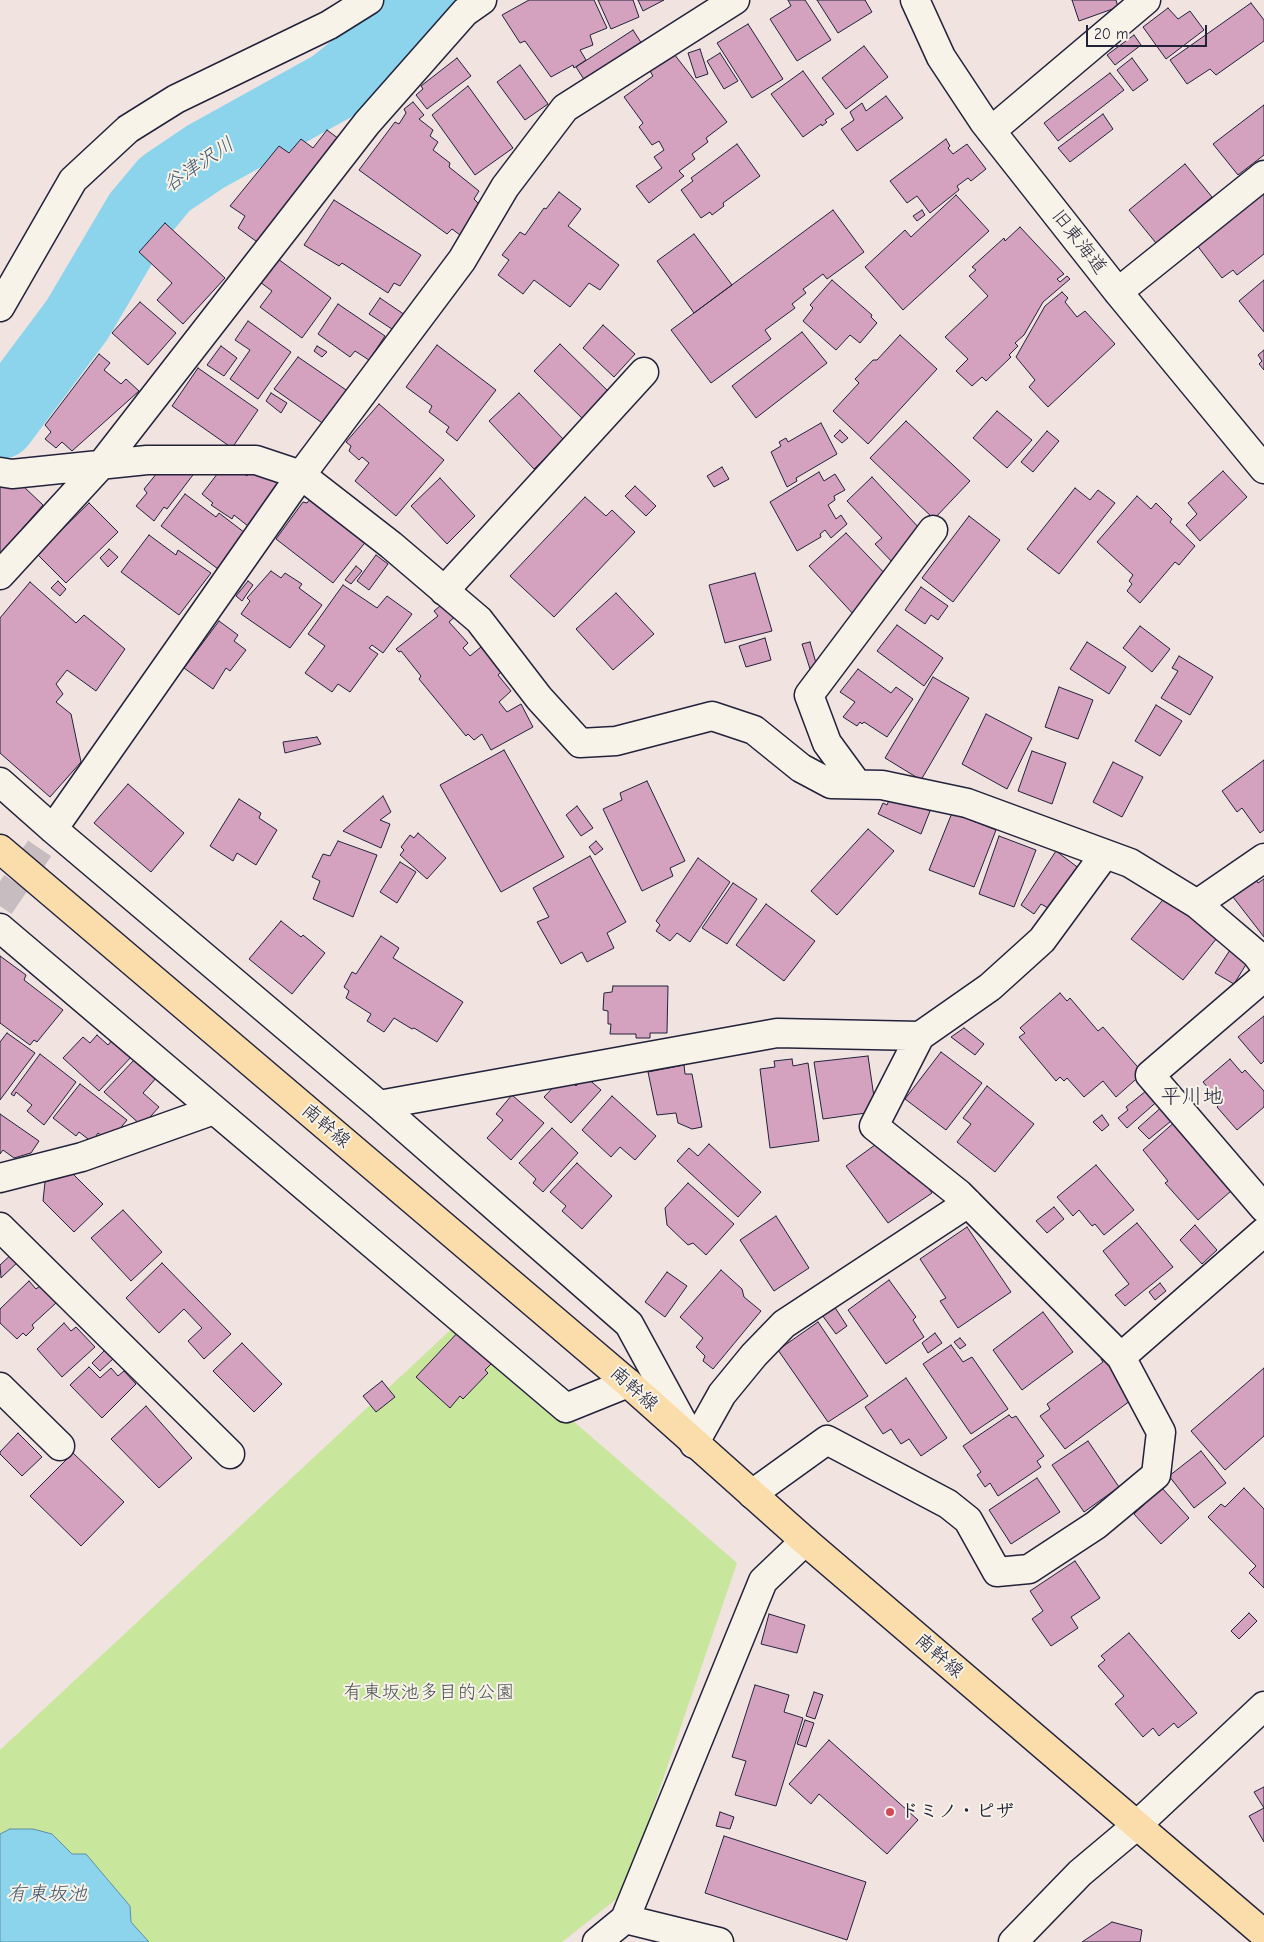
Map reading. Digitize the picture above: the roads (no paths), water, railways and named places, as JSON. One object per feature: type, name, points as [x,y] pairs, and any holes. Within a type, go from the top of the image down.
[{"type":"main road","name":"南幹線","points":[[0,849],[628,1383],[694,1444],[1136,1826],[1264,1934]]},
{"type":"street","points":[[0,307],[73,180],[128,129],[176,99],[329,25],[369,0]]},
{"type":"street","points":[[0,575],[102,464],[367,123],[465,12],[482,0]]},
{"type":"street","points":[[53,829],[301,475],[462,260],[505,187],[565,108],[735,0]]},
{"type":"street","name":"旧東海道","points":[[915,0],[941,57],[991,131],[1118,292],[1264,468]]},
{"type":"street","points":[[991,131],[1146,0]]},
{"type":"street","points":[[1118,292],[1264,175]]},
{"type":"street","points":[[444,591],[644,372]]},
{"type":"street","points":[[0,472],[12,474],[147,460],[256,460],[301,475],[391,544],[479,620],[539,698],[580,743],[616,742],[712,716],[754,730],[801,768],[831,784],[882,785],[967,803],[1130,863],[1197,904],[1256,954],[1264,965]]},
{"type":"street","points":[[857,784],[827,743],[809,695],[933,530]]},
{"type":"street","points":[[0,782],[379,1105],[629,1324],[694,1444]]},
{"type":"street","points":[[752,1494],[827,1440],[948,1504],[968,1520],[997,1572],[1028,1569],[1096,1525],[1156,1475],[1161,1432],[1121,1357],[959,1194],[874,1126],[920,1036],[990,987],[1042,940],[1105,854]]},
{"type":"street","points":[[1197,904],[1264,858]]},
{"type":"street","points":[[0,928],[566,1408],[628,1383]]},
{"type":"street","points":[[1264,977],[1150,1076],[1264,1208]]},
{"type":"street","points":[[379,1105],[777,1033],[920,1036]]},
{"type":"street","points":[[0,1178],[82,1157],[214,1110]]},
{"type":"street","points":[[694,1444],[722,1394],[754,1355],[784,1324],[968,1203]]},
{"type":"street","points":[[0,1227],[230,1454]]},
{"type":"street","points":[[1121,1357],[1264,1232]]},
{"type":"street","points":[[0,1387],[60,1446]]},
{"type":"street","points":[[597,1942],[625,1919],[764,1581],[806,1541]]},
{"type":"street","points":[[1013,1942],[1080,1873],[1136,1826],[1264,1706]]},
{"type":"street","points":[[625,1919],[718,1942]]},
{"type":"water","name":"有東坂池","points":[[10,1829],[33,1829],[52,1834],[72,1854],[86,1854],[130,1906],[131,1922],[149,1942],[0,1942],[0,1834]]},
{"type":"waterway","name":"谷津沢川","points":[[0,423],[77,320],[139,215],[165,184],[205,157],[333,86],[417,18],[447,0]]},
{"type":"tunnel","points":[[0,906],[53,829]]},
{"type":"place","name":"ドミノ・ピザ","points":[[890,1812]]},
{"type":"district","name":"平川地","points":[[1192,1097]]},
{"type":"park label","name":"有東坂池多目的公園","points":[[429,1693]]}]
